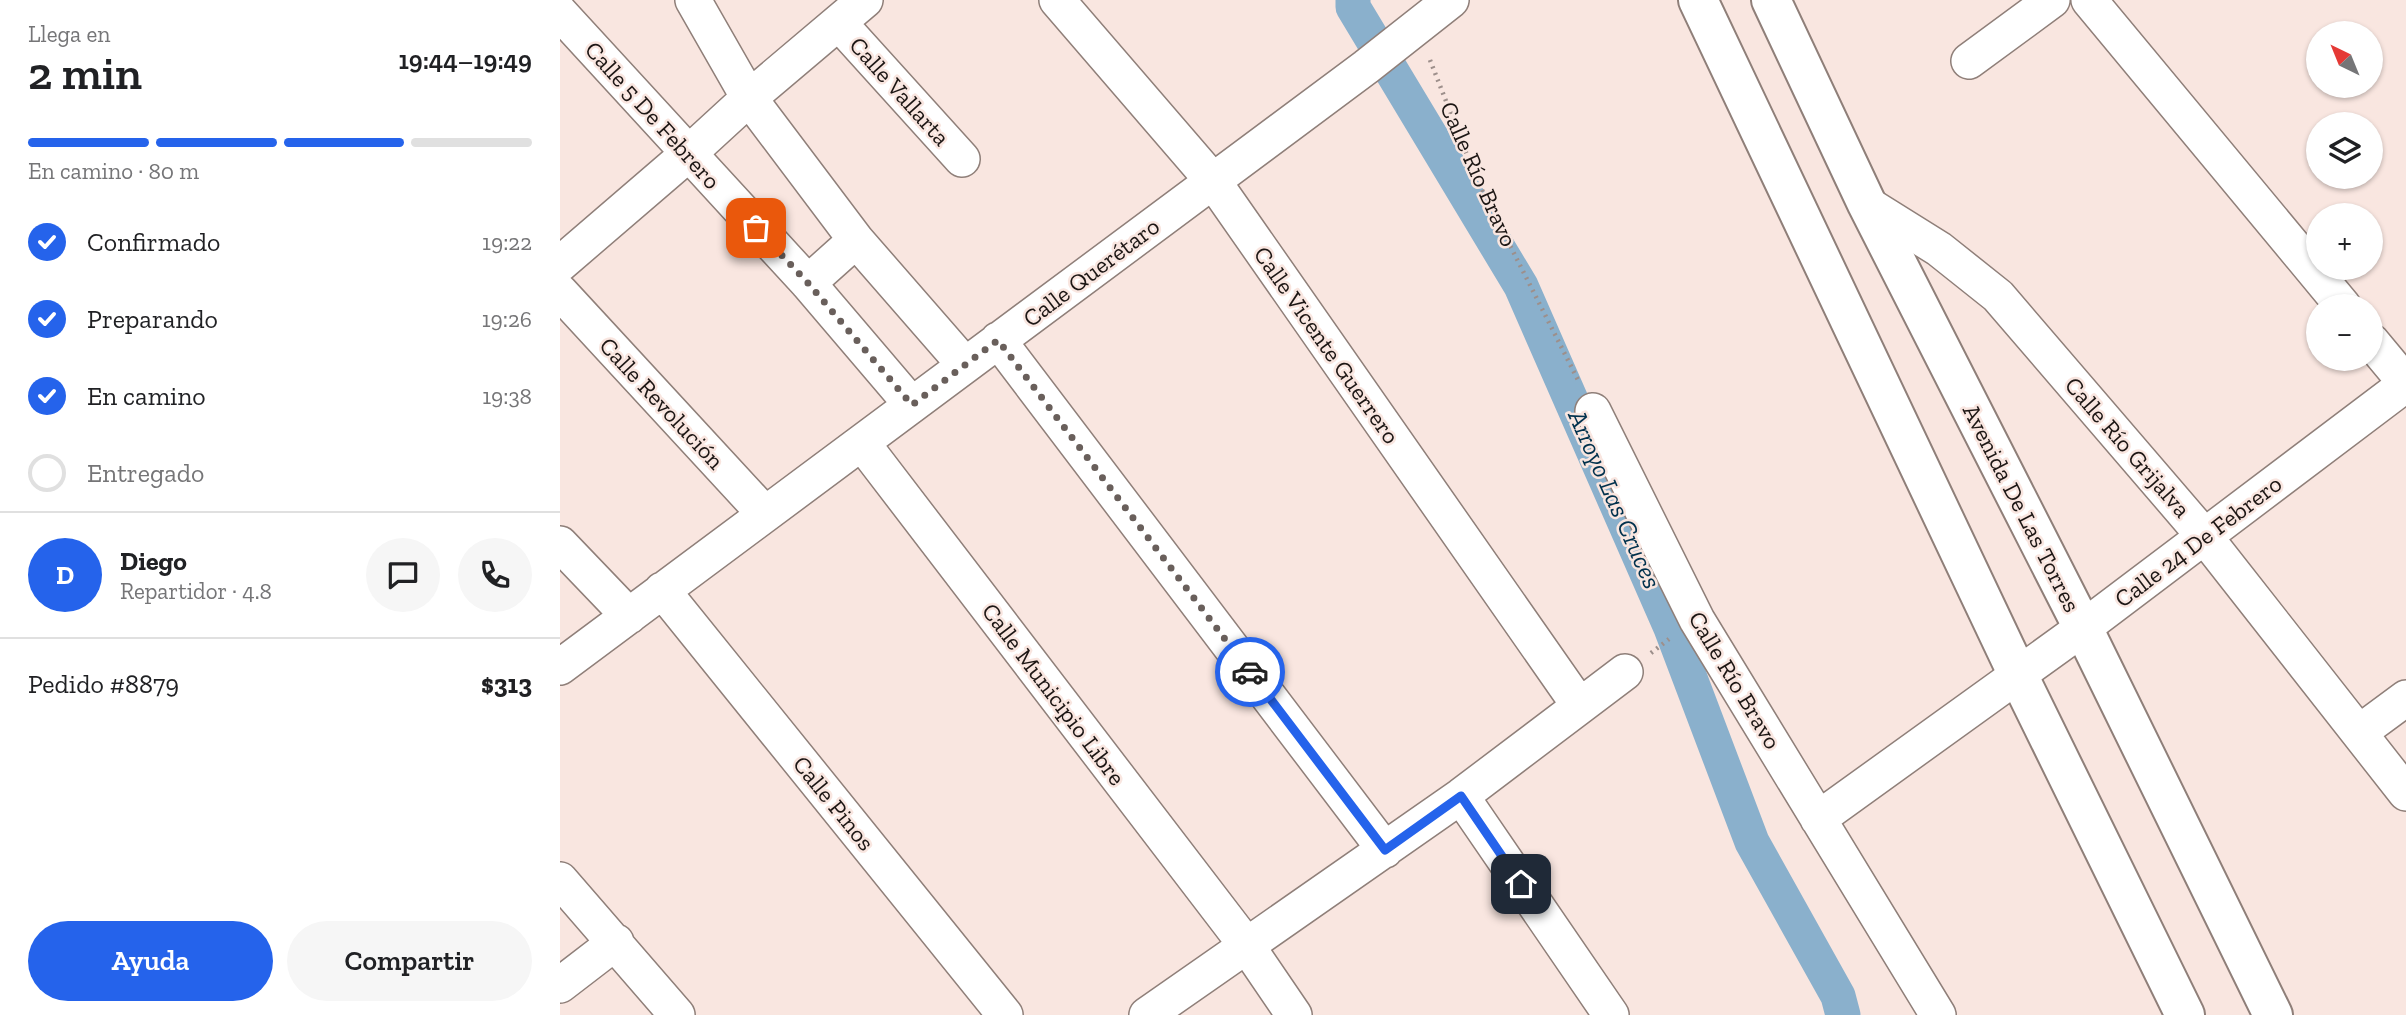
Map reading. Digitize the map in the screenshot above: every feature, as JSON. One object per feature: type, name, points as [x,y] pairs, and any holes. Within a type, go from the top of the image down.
[{"type":"main road","points":[[1698,0],[2018,676],[2185,1015]]},
{"type":"main road","name":"Avenida De Las Torres","points":[[1771,0],[1867,204],[2083,628],[2273,1015]]},
{"type":"street","points":[[694,0],[749,98],[856,240],[965,365]]},
{"type":"street","points":[[560,264],[865,0]]},
{"type":"street","name":"Calle Vicente Guerrero","points":[[1056,0],[1213,181],[1579,705]]},
{"type":"street","name":"Calle Querétaro","points":[[560,667],[1366,67],[1451,0]]},
{"type":"street","points":[[1969,61],[2052,0]]},
{"type":"street","points":[[2089,0],[2333,294]]},
{"type":"street","name":"Calle 5 De Febrero","points":[[560,13],[808,283],[912,405]]},
{"type":"street","name":"Calle Vallarta","points":[[839,23],[962,159]]},
{"type":"street","name":"Calle Río Grijalva","points":[[1867,204],[1939,249],[1998,296],[2205,537],[2406,793]]},
{"type":"street","points":[[808,283],[856,240]]},
{"type":"street","name":"Calle Revolución","points":[[560,292],[764,513]]},
{"type":"street","points":[[998,340],[1385,850]]},
{"type":"street","points":[[2383,355],[2406,383]]},
{"type":"street","name":"Calle 24 De Febrero","points":[[1818,819],[2083,628],[2406,383]]},
{"type":"street","name":"Calle Río Bravo","points":[[1593,411],[1697,620],[1938,1015]]},
{"type":"street","name":"Calle Municipio Libre","points":[[862,443],[1247,946],[1294,1015]]},
{"type":"street","points":[[560,544],[629,616]]},
{"type":"street","name":"Calle Pinos","points":[[662,590],[1005,1015]]},
{"type":"street","points":[[1147,1015],[1461,796],[1625,672]]},
{"type":"street","points":[[2360,732],[2406,698]]},
{"type":"street","points":[[1461,796],[1611,1015]]},
{"type":"street","points":[[560,880],[677,1015]]},
{"type":"street","points":[[560,985],[616,942]]},
{"type":"path","name":"Calle Río Bravo","points":[[1411,30],[1476,178],[1593,411]]},
{"type":"waterway","name":"Arroyo Las Cruces","points":[[1353,0],[1353,7],[1521,286],[1671,628],[1752,842],[1838,996],[1843,1015]]},
{"type":"way so far","points":[[756,228],[808,283],[912,405],[998,340],[1250,672]]},
{"type":"route","points":[[1250,672],[1385,850],[1461,796],[1521,884]]}]
